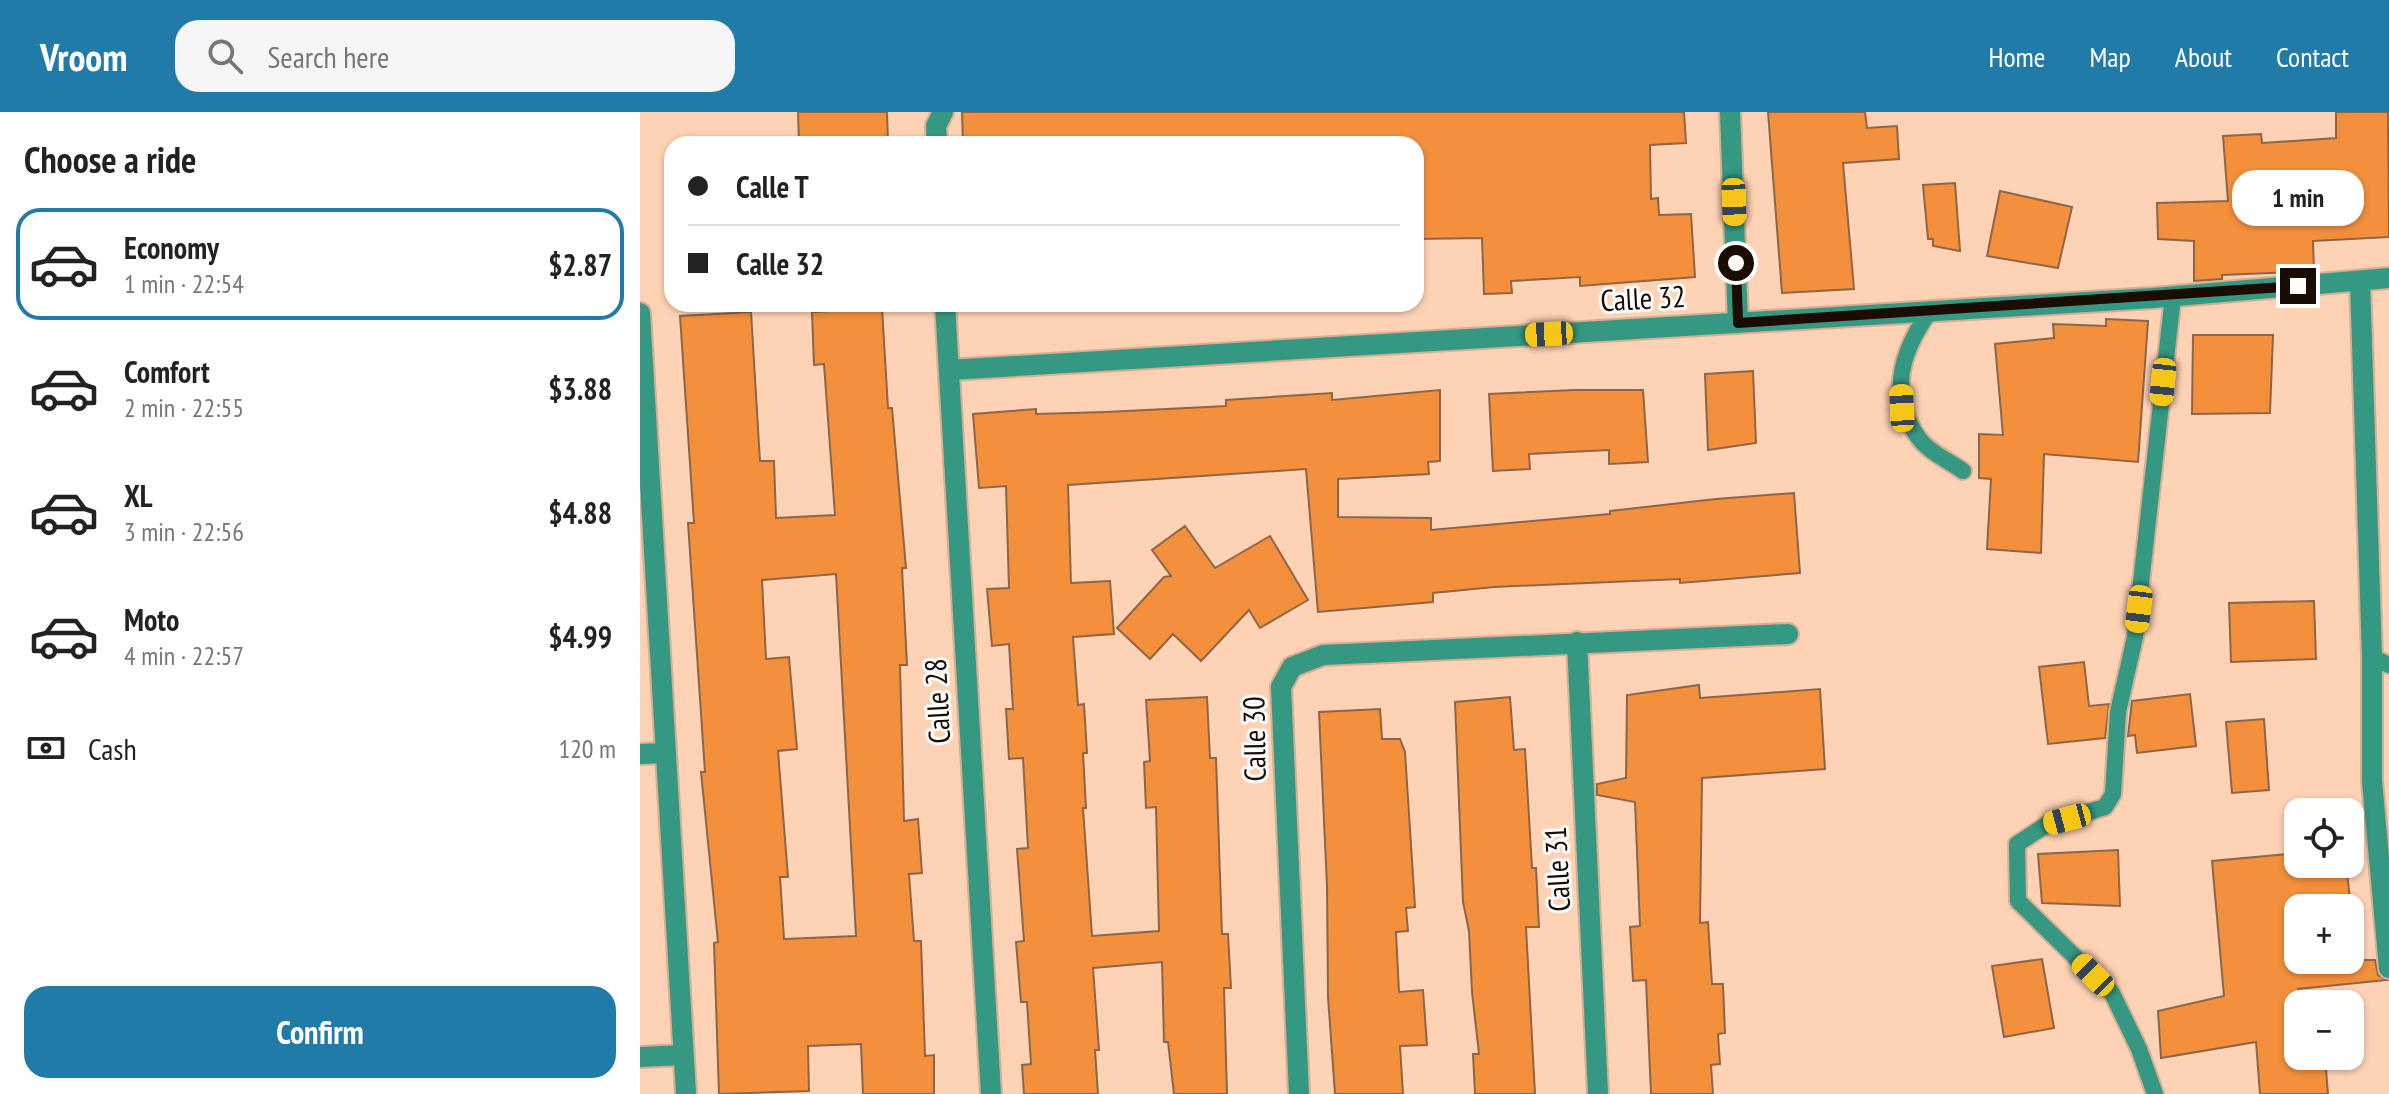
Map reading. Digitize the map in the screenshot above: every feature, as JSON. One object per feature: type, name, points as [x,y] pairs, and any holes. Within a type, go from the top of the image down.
[{"type":"street","points":[[937,136],[936,126],[943,112]]},
{"type":"street","points":[[1730,112],[1738,323]]},
{"type":"street","name":"Calle 32","points":[[949,370],[2173,296],[2389,278]]},
{"type":"street","points":[[2360,281],[2380,661],[2372,781],[2389,968]]},
{"type":"street","name":"Calle 28","points":[[945,312],[991,1094]]},
{"type":"street","points":[[640,313],[644,450],[686,1094]]},
{"type":"street","name":"Calle 30","points":[[1299,1094],[1281,687],[1292,667],[1323,655],[1788,634]]},
{"type":"street","name":"Calle 31","points":[[1577,642],[1598,1094]]},
{"type":"street","points":[[640,754],[665,753]]},
{"type":"street","points":[[640,1057],[683,1055]]},
{"type":"lane","points":[[2155,1094],[2139,1049],[2112,993],[2018,901],[2017,844],[2046,825],[2105,807],[2113,794],[2118,712],[2135,637],[2173,296]]},
{"type":"lane","points":[[1930,311],[1911,337],[1900,376],[1902,408],[1919,439],[1963,471]]},
{"type":"building","points":[[798,112],[887,112],[888,136],[799,136]]},
{"type":"building","points":[[962,112],[1684,112],[1686,143],[1650,145],[1651,199],[1658,198],[1659,215],[1691,214],[1695,277],[1580,286],[1580,277],[1511,281],[1512,293],[1484,294],[1482,238],[1424,239],[1424,136],[963,136]]},
{"type":"building","points":[[1768,112],[1865,112],[1867,128],[1897,126],[1899,159],[1843,163],[1854,289],[1782,293]]},
{"type":"building","points":[[2336,112],[2388,112],[2389,237],[2313,241],[2314,271],[2222,275],[2222,279],[2194,281],[2194,241],[2158,239],[2157,203],[2228,201],[2223,136],[2261,134],[2262,143],[2336,138]]},
{"type":"building","points":[[1955,183],[1960,251],[1933,246],[1933,239],[1928,239],[1923,185]]},
{"type":"building","points":[[2000,191],[2072,207],[2058,268],[1987,256]]},
{"type":"building","points":[[751,312],[760,461],[774,461],[776,518],[835,515],[824,364],[814,365],[812,312],[882,312],[888,408],[892,408],[906,568],[902,568],[907,665],[900,665],[904,821],[918,819],[922,873],[909,874],[914,941],[921,941],[925,1056],[934,1055],[934,1094],[863,1094],[861,1044],[808,1046],[809,1091],[719,1094],[714,943],[718,942],[701,772],[705,772],[688,523],[694,523],[680,316]],"holes":[[[836,574],[856,936],[784,939],[780,877],[788,877],[778,751],[797,749],[789,657],[766,659],[762,580]]]},
{"type":"building","points":[[2106,319],[2148,321],[2138,462],[2044,454],[2041,553],[1987,549],[1991,479],[1979,478],[1979,434],[2003,435],[1995,344],[2054,338],[2053,324],[2106,326]]},
{"type":"building","points":[[2193,335],[2273,335],[2270,413],[2192,414]]},
{"type":"building","points":[[1753,371],[1756,443],[1708,450],[1705,374]]},
{"type":"building","points":[[1440,390],[1440,461],[1428,462],[1429,474],[1338,479],[1338,517],[1431,518],[1431,530],[1794,493],[1800,573],[1680,583],[1680,579],[1494,587],[1433,593],[1433,602],[1318,612],[1306,469],[1068,485],[1071,583],[1110,581],[1114,634],[1073,637],[1078,705],[1084,704],[1087,753],[1083,753],[1086,808],[1083,808],[1092,936],[1159,931],[1156,807],[1146,808],[1144,762],[1150,761],[1146,700],[1207,697],[1210,758],[1216,758],[1222,934],[1228,934],[1231,988],[1224,988],[1227,1094],[1174,1094],[1168,1042],[1164,1042],[1162,962],[1093,968],[1099,1050],[1095,1050],[1098,1094],[1024,1094],[1022,1065],[1031,1064],[1027,1002],[1021,1002],[1016,942],[1024,941],[1017,849],[1028,848],[1023,758],[1009,759],[1006,709],[1013,709],[1009,644],[992,646],[987,589],[1009,588],[1006,486],[979,488],[973,414],[1036,409],[1036,414],[1226,406],[1226,400],[1332,393],[1332,400]]},
{"type":"building","points":[[1643,390],[1648,462],[1609,464],[1609,450],[1529,454],[1530,469],[1493,471],[1489,394]]},
{"type":"building","points":[[1185,526],[1215,568],[1270,536],[1308,600],[1260,628],[1249,610],[1201,661],[1173,634],[1150,659],[1117,628],[1164,577],[1171,576],[1152,550]]},
{"type":"building","points":[[2314,601],[2316,659],[2231,662],[2229,603]]},
{"type":"building","points":[[2084,662],[2089,706],[2109,704],[2105,738],[2048,744],[2039,667]]},
{"type":"building","points":[[1699,685],[1700,698],[1820,689],[1825,769],[1702,778],[1700,923],[1708,922],[1712,984],[1723,984],[1725,1033],[1718,1034],[1720,1064],[1711,1065],[1713,1094],[1651,1094],[1646,980],[1633,981],[1630,927],[1640,926],[1635,802],[1597,795],[1597,784],[1626,778],[1627,695]]},
{"type":"building","points":[[2190,694],[2196,746],[2137,753],[2135,735],[2128,736],[2132,701]]},
{"type":"building","points":[[1510,697],[1514,750],[1525,749],[1532,868],[1536,868],[1539,927],[1526,927],[1535,1094],[1475,1094],[1473,1054],[1479,1054],[1469,931],[1463,902],[1455,702]]},
{"type":"building","points":[[1380,709],[1382,739],[1400,739],[1405,752],[1415,907],[1406,908],[1408,931],[1396,932],[1399,992],[1423,990],[1427,1045],[1400,1046],[1403,1094],[1335,1094],[1328,997],[1327,886],[1319,712]]},
{"type":"building","points":[[2264,719],[2269,790],[2232,793],[2226,722]]},
{"type":"building","points":[[2118,850],[2120,906],[2042,903],[2038,854]]},
{"type":"building","points":[[2284,854],[2284,878],[2348,878],[2349,894],[2284,894],[2284,974],[2364,974],[2364,960],[2375,960],[2378,975],[2387,980],[2284,990],[2284,1070],[2326,1070],[2328,1094],[2260,1094],[2256,1042],[2161,1058],[2158,1011],[2224,996],[2212,861]]},
{"type":"building","points":[[2042,959],[2054,1028],[2004,1037],[1992,966]]},
{"type":"route","points":[[1736,263],[1738,323],[2153,298],[2298,286]]}]
